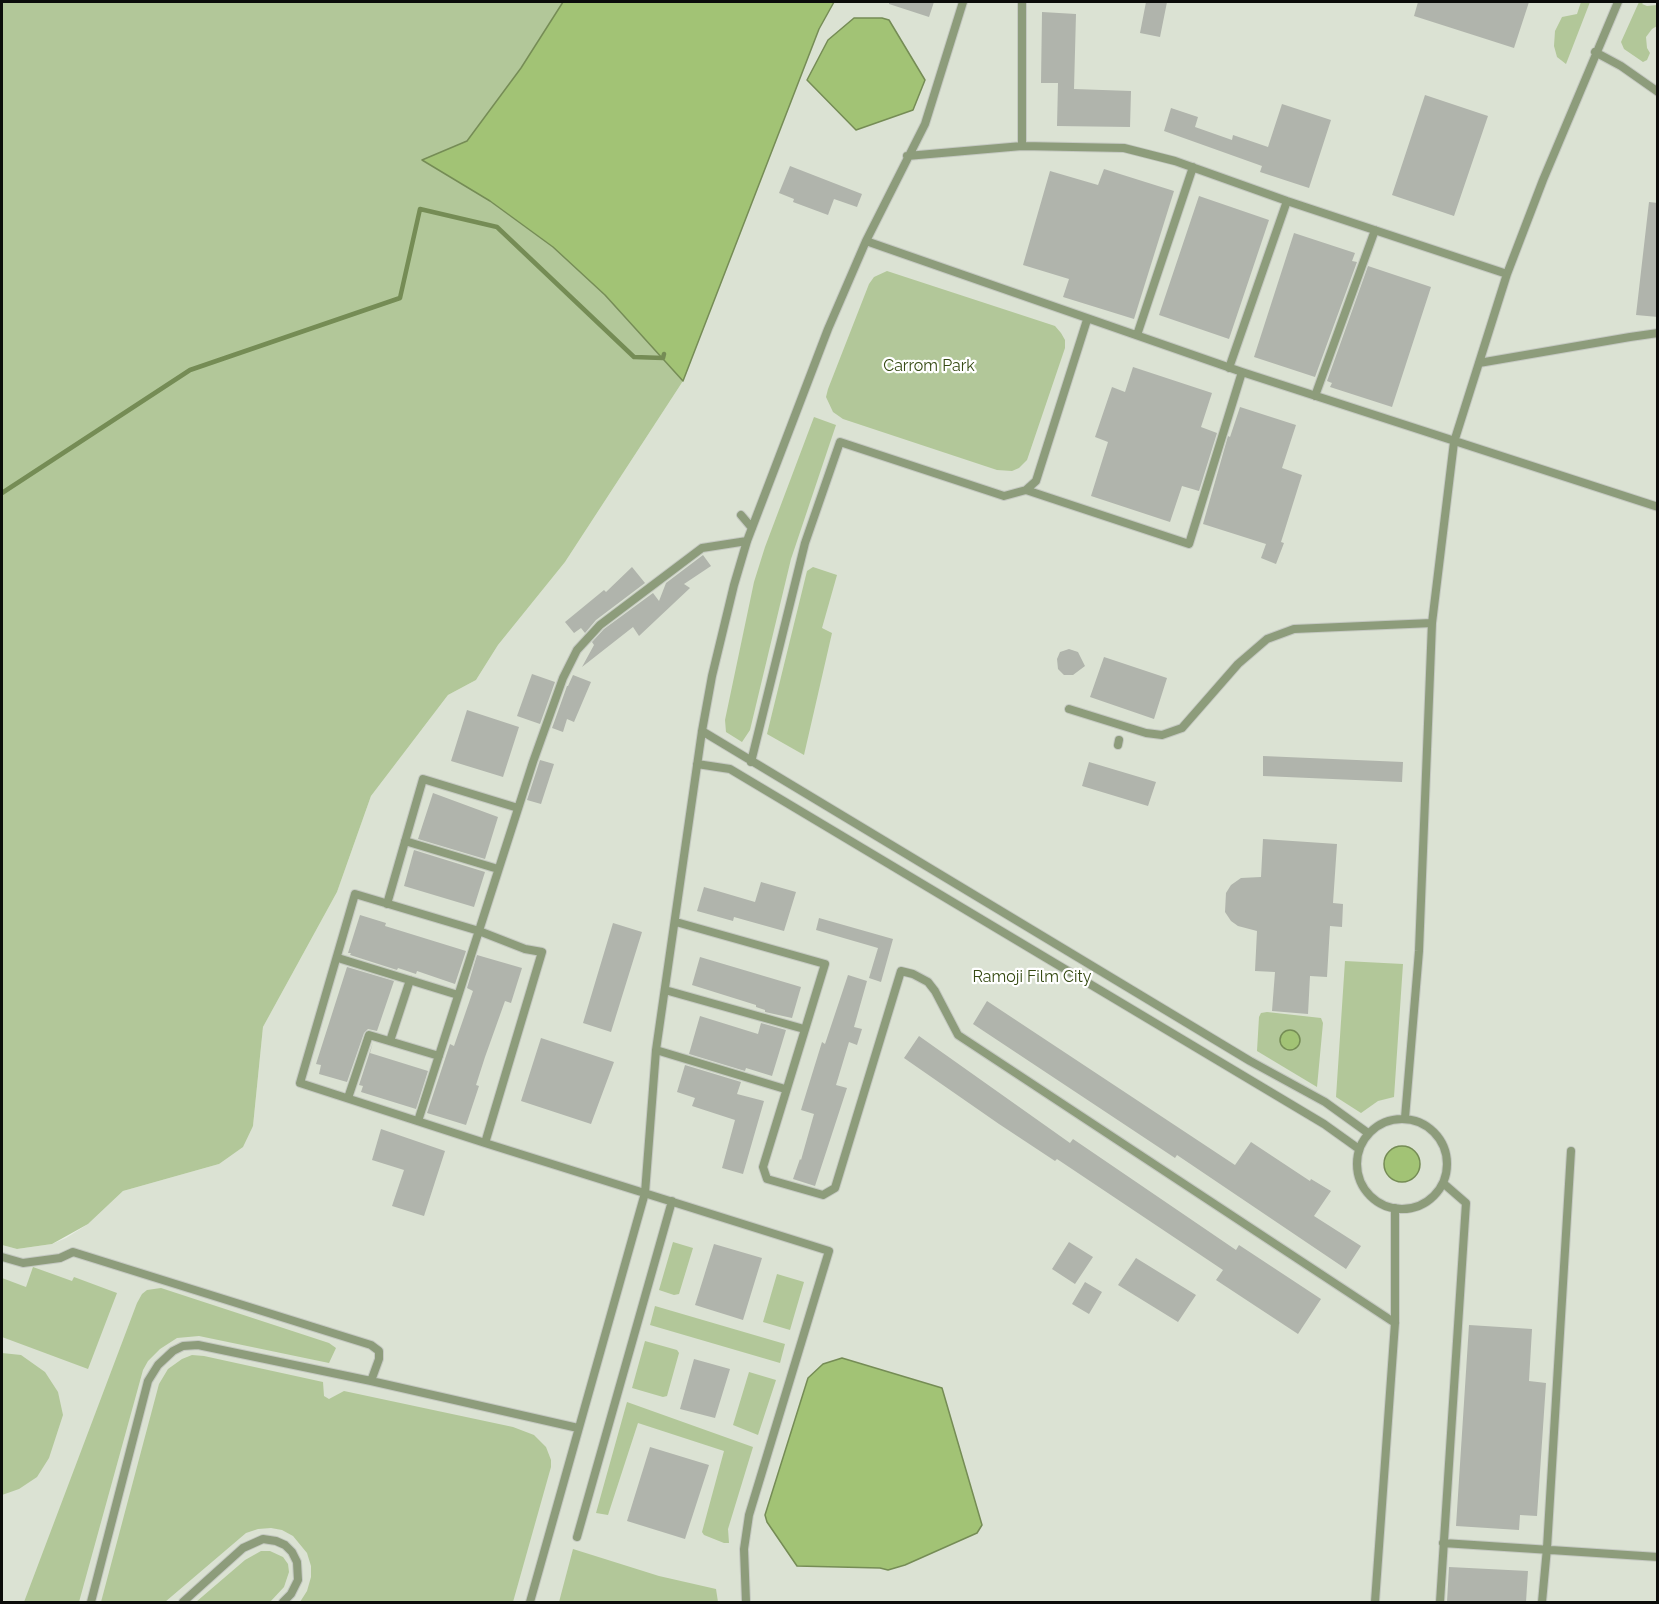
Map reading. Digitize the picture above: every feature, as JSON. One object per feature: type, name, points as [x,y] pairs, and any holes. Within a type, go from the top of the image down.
[{"type":"lane","points":[[530,1602],[645,1193],[656,1050],[702,731],[712,676],[747,541],[828,329],[866,241],[925,124],[963,2]]},
{"type":"lane","points":[[1022,2],[1022,146]]},
{"type":"lane","points":[[1406,1118],[1419,951],[1432,623],[1454,442],[1507,274],[1595,52],[1618,2]]},
{"type":"lane","points":[[1595,52],[1621,66],[1658,92]]},
{"type":"lane","points":[[908,156],[1022,146],[1124,148],[1193,167],[1287,201],[1507,274]]},
{"type":"lane","points":[[1137,335],[1193,167]]},
{"type":"lane","points":[[1229,368],[1287,201]]},
{"type":"lane","points":[[1315,396],[1375,230]]},
{"type":"lane","points":[[866,241],[1229,368],[1658,507]]},
{"type":"lane","points":[[751,762],[805,543],[840,442],[1004,496],[1026,490],[1036,481],[1088,320]]},
{"type":"lane","points":[[1479,363],[1658,333]]},
{"type":"lane","points":[[1026,490],[1189,544],[1242,372]]},
{"type":"lane","points":[[741,515],[752,528]]},
{"type":"lane","points":[[418,1121],[518,808],[563,678],[577,650],[600,625],[702,548],[747,541]]},
{"type":"lane","points":[[1069,709],[1146,733],[1162,735],[1182,728],[1238,664],[1267,639],[1294,629],[1432,623]]},
{"type":"lane","points":[[702,731],[1250,1061],[1325,1102],[1368,1134]]},
{"type":"lane","points":[[697,764],[730,769],[1324,1124],[1359,1149]]},
{"type":"lane","points":[[387,904],[423,779],[518,808]]},
{"type":"lane","points":[[405,841],[498,869]]},
{"type":"lane","points":[[485,1143],[542,952],[525,949],[478,931],[355,894],[300,1083],[485,1143],[829,1251],[749,1515],[744,1549],[746,1602]]},
{"type":"lane","points":[[676,922],[825,964],[763,1167],[767,1179],[823,1196],[835,1188],[901,970],[928,982],[958,1035],[1395,1323]]},
{"type":"lane","points":[[338,957],[458,995]]},
{"type":"lane","points":[[390,1041],[410,980]]},
{"type":"lane","points":[[665,990],[804,1029]]},
{"type":"lane","points":[[348,1098],[369,1035],[439,1056]]},
{"type":"lane","points":[[656,1050],[785,1089]]},
{"type":"lane","points":[[1406,1118],[1420,1122],[1432,1130],[1441,1141],[1446,1155],[1447,1169],[1443,1183],[1435,1195],[1410,1208],[1395,1208],[1378,1202],[1365,1189],[1359,1179],[1357,1167],[1359,1149],[1368,1134],[1385,1122],[1406,1118]]},
{"type":"lane","points":[[1542,1602],[1570,1151]]},
{"type":"lane","points":[[1440,1602],[1466,1203],[1443,1183]]},
{"type":"lane","points":[[577,1537],[672,1201]]},
{"type":"lane","points":[[1375,1602],[1395,1323],[1395,1208]]},
{"type":"lane","points":[[2,1257],[23,1263],[60,1258],[73,1252],[371,1345],[378,1351],[378,1359],[370,1381]]},
{"type":"lane","points":[[91,1602],[148,1381],[158,1365],[173,1351],[183,1346],[198,1345],[578,1428]]},
{"type":"lane","points":[[183,1602],[243,1548],[263,1539],[285,1545],[297,1562],[298,1580],[291,1594],[283,1602]]},
{"type":"lane","points":[[1443,1543],[1658,1557]]},
{"type":"shaded area","points":[[563,2],[834,2],[819,29],[683,381],[605,295],[553,247],[490,201],[422,160],[467,141],[521,68]]},
{"type":"shaded area","name":"Ramoji Film City","points":[[834,2],[1657,2],[1657,1602],[2,1602],[2,1245],[17,1249],[52,1244],[66,1238],[88,1224],[123,1191],[219,1164],[253,1126],[263,1027],[337,892],[371,796],[448,695],[476,680],[498,645],[565,562],[683,381],[819,29]]},
{"type":"shaded area","points":[[854,18],[889,20],[925,80],[913,110],[856,130],[807,80],[828,40]]},
{"type":"shaded area","points":[[1290,1030],[1297,1033],[1300,1040],[1297,1047],[1290,1050],[1283,1047],[1280,1040],[1283,1033]]},
{"type":"shaded area","points":[[1402,1146],[1415,1151],[1420,1164],[1415,1177],[1402,1182],[1389,1177],[1384,1164],[1389,1151]]},
{"type":"shaded area","points":[[842,1358],[942,1388],[982,1525],[977,1533],[905,1565],[888,1570],[797,1566],[767,1522],[765,1515],[808,1378],[823,1364]]},
{"type":"green space","points":[[2,2],[563,2],[521,68],[467,141],[423,160],[490,201],[553,247],[605,295],[683,381],[565,562],[498,645],[476,680],[448,695],[371,796],[337,892],[263,1027],[253,1126],[243,1147],[219,1164],[123,1191],[88,1224],[52,1244],[17,1249],[2,1245]]},
{"type":"green space","points":[[1581,2],[1590,2],[1566,64],[1557,57],[1554,46],[1555,31],[1562,17],[1577,14]]},
{"type":"green space","points":[[1639,2],[1644,2],[1642,4],[1647,6],[1657,5],[1657,26],[1646,37],[1650,53],[1647,60],[1643,62],[1624,49],[1621,42]]},
{"type":"green space","name":"Carrom Park","points":[[887,271],[1055,326],[1061,333],[1065,340],[1065,348],[1027,460],[1019,468],[1012,471],[997,470],[843,419],[833,412],[826,397],[828,389],[869,284],[874,277]]},
{"type":"green space","points":[[814,417],[836,425],[791,559],[750,730],[742,742],[726,732],[725,720],[754,582]]},
{"type":"green space","points":[[813,567],[837,575],[822,628],[832,633],[804,755],[767,734],[807,571]]},
{"type":"green space","points":[[1345,961],[1403,964],[1394,1097],[1378,1101],[1361,1113],[1336,1097]]},
{"type":"green space","points":[[1261,1013],[1321,1018],[1323,1023],[1317,1087],[1257,1051],[1259,1017]]},
{"type":"green space","points":[[673,1242],[693,1248],[679,1294],[674,1295],[659,1290]]},
{"type":"green space","points":[[33,1267],[72,1281],[74,1277],[117,1293],[88,1369],[2,1337],[2,1278],[26,1287]]},
{"type":"green space","points":[[777,1274],[804,1282],[790,1330],[763,1322]]},
{"type":"green space","points":[[161,1288],[329,1343],[336,1348],[329,1363],[199,1336],[177,1338],[160,1349],[143,1370],[79,1602],[24,1602],[137,1303],[147,1290]]},
{"type":"green space","points":[[655,1306],[785,1344],[780,1363],[650,1325]]},
{"type":"green space","points":[[645,1341],[677,1350],[679,1353],[667,1396],[663,1397],[632,1388]]},
{"type":"green space","points":[[2,1353],[21,1355],[45,1372],[58,1392],[63,1415],[49,1458],[37,1477],[19,1489],[2,1495]]},
{"type":"green space","points":[[192,1355],[323,1382],[324,1396],[329,1399],[344,1391],[513,1427],[534,1435],[546,1447],[551,1467],[513,1602],[300,1602],[307,1591],[311,1577],[311,1566],[307,1553],[293,1536],[282,1530],[271,1528],[246,1533],[165,1602],[101,1602],[159,1384],[168,1369]]},
{"type":"green space","points":[[749,1372],[776,1380],[758,1435],[733,1425]]},
{"type":"green space","points":[[627,1402],[753,1447],[728,1529],[729,1543],[704,1535],[702,1532],[724,1451],[638,1423],[608,1515],[596,1513]]},
{"type":"green space","points":[[573,1549],[659,1576],[716,1589],[718,1602],[559,1602]]},
{"type":"green space","points":[[261,1551],[270,1551],[283,1557],[288,1564],[289,1572],[284,1587],[270,1602],[196,1602],[245,1560]]},
{"type":"building","points":[[889,2],[934,2],[929,17],[889,4]]},
{"type":"building","points":[[1146,2],[1167,2],[1160,37],[1140,33]]},
{"type":"building","points":[[1418,2],[1529,2],[1514,48],[1414,16]]},
{"type":"building","points":[[1042,12],[1076,14],[1074,89],[1131,91],[1130,127],[1057,126],[1058,83],[1041,83]]},
{"type":"building","points":[[1425,95],[1488,116],[1454,216],[1392,195]]},
{"type":"building","points":[[1282,104],[1331,120],[1309,188],[1260,172],[1262,166],[1164,131],[1171,108],[1198,117],[1195,127],[1232,140],[1233,135],[1268,147]]},
{"type":"building","points":[[790,166],[862,194],[857,207],[834,199],[828,215],[793,202],[794,199],[779,193]]},
{"type":"building","points":[[1104,169],[1174,191],[1134,319],[1063,297],[1069,279],[1023,265],[1050,171],[1098,185]]},
{"type":"building","points":[[1199,196],[1269,220],[1229,339],[1159,315]]},
{"type":"building","points":[[1649,202],[1658,203],[1658,317],[1636,315]]},
{"type":"building","points":[[1294,233],[1355,253],[1352,261],[1357,262],[1315,377],[1254,357]]},
{"type":"building","points":[[1368,266],[1431,287],[1392,407],[1330,387],[1332,383],[1327,381]]},
{"type":"building","points":[[1133,367],[1212,393],[1201,427],[1217,433],[1199,491],[1182,486],[1170,522],[1091,496],[1108,442],[1095,437],[1112,387],[1125,392]]},
{"type":"building","points":[[1240,407],[1296,425],[1282,468],[1302,475],[1276,564],[1261,558],[1266,544],[1203,524],[1228,436],[1230,437]]},
{"type":"building","points":[[703,555],[711,566],[684,584],[690,588],[639,636],[633,627],[582,667],[594,645],[592,642],[604,629],[653,593],[659,601],[666,583]]},
{"type":"building","points":[[632,567],[645,583],[596,620],[585,633],[581,628],[574,633],[565,622],[604,590],[606,592]]},
{"type":"building","points":[[1069,649],[1078,652],[1085,666],[1073,675],[1064,675],[1058,669],[1057,659],[1060,652]]},
{"type":"building","points":[[1104,657],[1167,678],[1154,719],[1090,697]]},
{"type":"building","points":[[532,674],[555,682],[540,724],[517,716]]},
{"type":"building","points":[[573,675],[591,682],[574,722],[567,719],[563,732],[552,728]]},
{"type":"building","points":[[467,710],[519,727],[503,777],[451,761]]},
{"type":"building","points":[[1263,756],[1403,762],[1402,782],[1263,776]]},
{"type":"building","points":[[540,760],[554,764],[541,804],[527,800]]},
{"type":"building","points":[[1089,762],[1156,782],[1148,806],[1082,786]]},
{"type":"building","points":[[433,793],[498,817],[485,859],[418,839]]},
{"type":"building","points":[[1263,839],[1337,844],[1333,903],[1343,904],[1342,927],[1330,926],[1327,977],[1310,976],[1308,1014],[1272,1011],[1275,972],[1255,971],[1257,931],[1238,926],[1225,912],[1226,893],[1231,885],[1241,878],[1261,877]]},
{"type":"building","points":[[414,850],[485,872],[474,907],[404,886]]},
{"type":"building","points":[[761,882],[796,892],[784,931],[734,917],[733,921],[697,911],[704,887],[755,902]]},
{"type":"building","points":[[360,915],[386,923],[385,926],[466,951],[455,984],[417,971],[416,974],[398,968],[397,970],[350,955],[351,953],[348,953]]},
{"type":"building","points":[[819,918],[893,939],[881,982],[869,978],[878,948],[816,930]]},
{"type":"building","points":[[613,923],[642,932],[611,1032],[583,1023]]},
{"type":"building","points":[[477,955],[522,968],[511,1003],[505,1001],[485,1057],[476,1085],[479,1086],[466,1125],[427,1113],[450,1044],[454,1046],[473,991],[467,988]]},
{"type":"building","points":[[700,957],[801,987],[792,1018],[765,1012],[756,1005],[692,985]]},
{"type":"building","points":[[347,967],[394,981],[377,1031],[368,1029],[364,1033],[347,1082],[319,1074],[321,1065],[316,1064]]},
{"type":"building","points":[[848,975],[867,981],[854,1027],[862,1029],[857,1045],[849,1042],[836,1085],[847,1088],[815,1186],[793,1179],[814,1114],[801,1110],[822,1042],[825,1044]]},
{"type":"building","points":[[987,1001],[1235,1165],[1251,1142],[1310,1181],[1311,1179],[1331,1191],[1314,1216],[1361,1246],[1346,1269],[1177,1155],[1175,1158],[973,1024]]},
{"type":"building","points":[[700,1016],[758,1034],[761,1023],[786,1030],[772,1076],[746,1068],[745,1071],[689,1054]]},
{"type":"building","points":[[919,1036],[1070,1143],[1073,1139],[1236,1250],[1239,1245],[1321,1299],[1298,1334],[1216,1280],[1223,1270],[1057,1159],[1055,1161],[999,1124],[904,1058]]},
{"type":"building","points":[[541,1038],[614,1062],[591,1124],[521,1101]]},
{"type":"building","points":[[373,1042],[370,1053],[428,1071],[416,1109],[361,1092],[363,1086],[359,1085]]},
{"type":"building","points":[[685,1065],[741,1082],[737,1094],[764,1101],[743,1174],[722,1168],[735,1120],[692,1106],[695,1098],[677,1092]]},
{"type":"building","points":[[381,1129],[445,1151],[424,1216],[392,1206],[404,1170],[372,1160]]},
{"type":"building","points":[[1069,1242],[1093,1257],[1075,1284],[1052,1269]]},
{"type":"building","points":[[714,1244],[762,1258],[743,1320],[695,1305]]},
{"type":"building","points":[[1136,1258],[1196,1295],[1178,1322],[1118,1285]]},
{"type":"building","points":[[1085,1282],[1102,1292],[1089,1314],[1072,1304]]},
{"type":"building","points":[[1469,1325],[1532,1329],[1529,1381],[1546,1383],[1537,1516],[1520,1515],[1519,1530],[1456,1526]]},
{"type":"building","points":[[694,1359],[730,1369],[715,1418],[680,1409]]},
{"type":"building","points":[[650,1447],[709,1465],[685,1539],[627,1521]]},
{"type":"building","points":[[1449,1567],[1528,1571],[1526,1602],[1447,1602]]},
{"type":"waterway","points":[[2,493],[190,370],[400,298],[420,209],[497,227],[634,357],[663,358],[664,354]]}]
